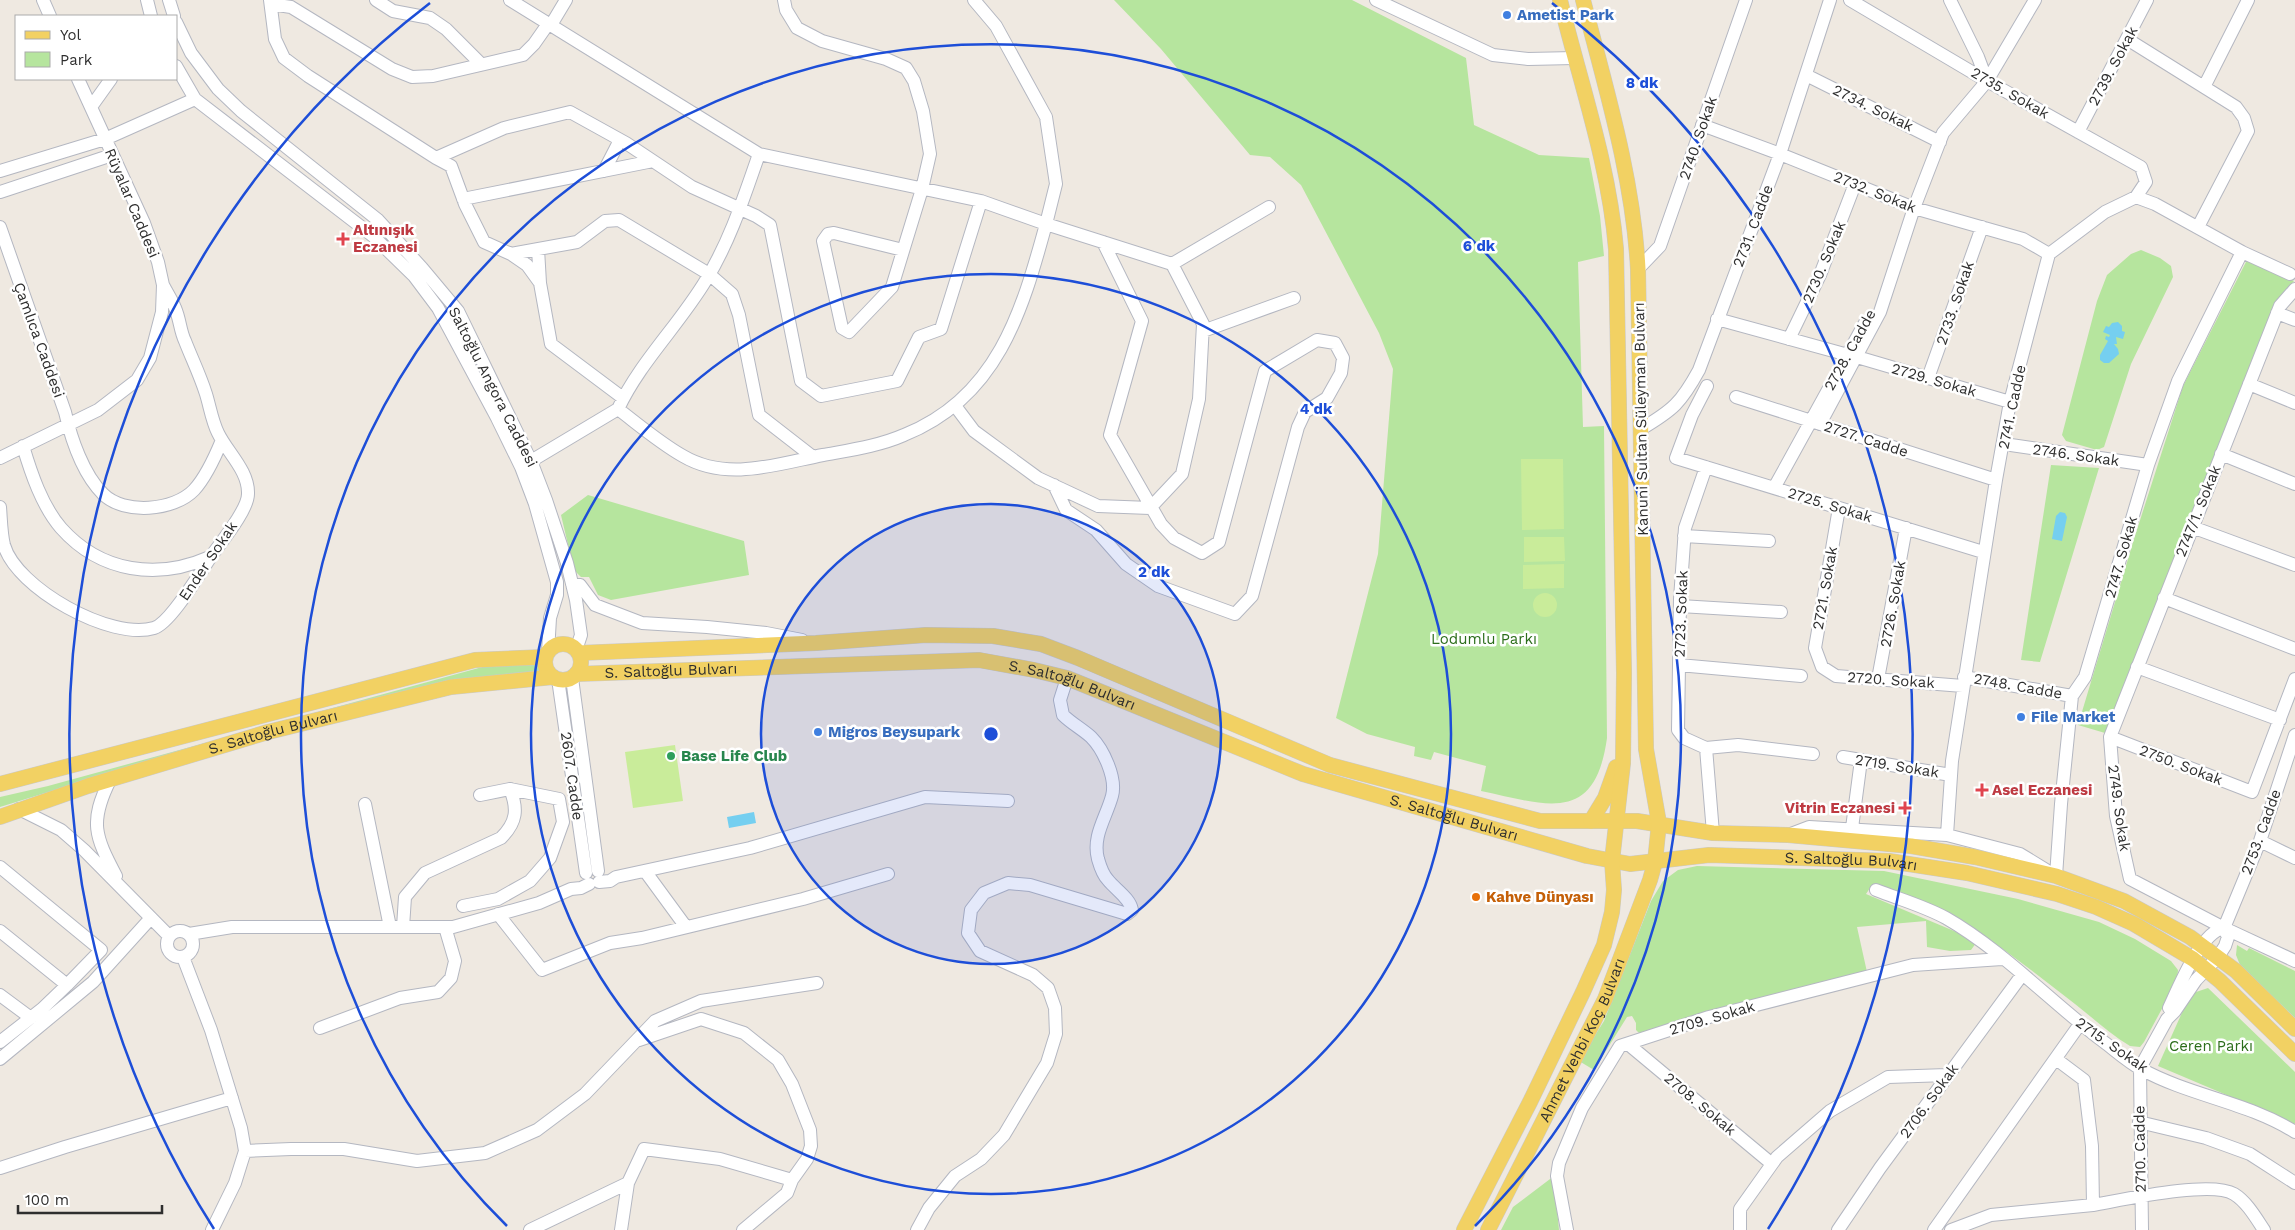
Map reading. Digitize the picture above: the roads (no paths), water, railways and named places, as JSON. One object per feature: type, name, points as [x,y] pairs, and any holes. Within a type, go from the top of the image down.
[{"type":"main road","name":"Kanuni Sultan Süleyman Bulvarı","points":[[1560,0],[1611,204],[1616,249],[1623,744],[1622,772],[1614,840]]},
{"type":"main road","name":"Kanuni Sultan Süleyman Bulvarı","points":[[1583,0],[1628,178],[1635,223],[1638,269],[1646,749],[1659,823],[1658,842]]},
{"type":"main road","name":"S. Saltoğlu Bulvarı","points":[[0,784],[475,660],[546,654],[557,645],[563,644],[578,652],[816,643],[926,635],[993,636],[1041,644],[1078,658],[1330,765],[1540,821],[1617,820],[1659,823],[1685,830],[1714,833],[1788,835],[1911,846],[1974,857],[2056,876],[2124,901],[2172,926],[2204,946],[2236,971],[2295,1029]]},
{"type":"main road","points":[[546,654],[546,668],[564,677],[580,664],[578,652]]},
{"type":"main road","name":"S. Saltoğlu Bulvarı","points":[[0,817],[19,809],[110,780],[268,732],[451,686],[564,677],[979,660],[1067,678],[1303,774],[1534,842],[1612,861],[1630,864],[1689,856],[1717,855],[1861,859],[1942,868],[2043,891],[2096,907],[2140,927],[2193,959],[2206,969],[2295,1054]]},
{"type":"main road","points":[[1591,821],[1612,783],[1623,744]]},
{"type":"main road","name":"Ahmet Vehbi Koç Bulvarı","points":[[1464,1230],[1530,1102],[1598,959],[1612,912],[1614,840]]},
{"type":"main road","name":"Ahmet Vehbi Koç Bulvarı","points":[[1488,1230],[1605,999],[1650,880],[1658,842]]},
{"type":"street","points":[[147,0],[151,15]]},
{"type":"street","points":[[169,0],[174,15]]},
{"type":"street","points":[[376,0],[393,11],[430,18],[446,29],[480,63]]},
{"type":"street","points":[[510,0],[759,154],[981,202],[1172,264],[1203,324],[1199,399],[1182,474],[1150,508],[1098,506],[1038,478],[974,432],[956,407]]},
{"type":"street","points":[[540,283],[527,265],[511,254],[484,242],[463,199],[451,166],[308,76],[284,58],[275,39],[271,2],[291,7],[392,69],[412,78],[433,76],[480,63],[522,55],[534,44],[550,24],[566,0]]},
{"type":"street","points":[[784,0],[786,10],[797,28],[822,41],[886,59],[906,68],[914,81],[923,112],[930,154],[922,189],[892,286],[849,332],[842,328],[823,241],[828,234],[834,233],[903,250]]},
{"type":"street","points":[[538,249],[540,283],[551,344],[683,456],[711,467],[740,470],[866,447],[905,435],[956,407],[999,355],[1015,324],[1046,224],[1056,184],[1046,117],[996,26],[974,0]]},
{"type":"street","points":[[1376,0],[1493,55],[1528,59],[1574,58]]},
{"type":"street","name":"2740. Sokak","points":[[1638,269],[1660,246],[1746,0]]},
{"type":"street","name":"2731. Cadde","points":[[1641,429],[1666,414],[1685,396],[1699,370],[1780,154],[1830,0]]},
{"type":"street","name":"2735. Sokak","points":[[1850,0],[1987,81],[2141,167],[2146,182],[2136,197]]},
{"type":"street","points":[[1950,0],[1978,56],[1987,81]]},
{"type":"street","name":"2728. Cadde","points":[[1774,488],[1815,423],[1886,295],[1910,207],[1944,134],[1987,81],[2035,0]]},
{"type":"street","name":"2739. Sokak","points":[[2078,132],[2148,0]]},
{"type":"street","points":[[2204,87],[2248,0]]},
{"type":"street","name":"Saltoğlu Angora Caddesi","points":[[178,26],[191,53],[218,90],[241,111],[378,220],[458,311],[568,563],[581,635],[578,652]]},
{"type":"street","points":[[2127,39],[2236,107],[2244,118],[2248,131],[2198,227]]},
{"type":"street","name":"Saltoğlu Angora Caddesi","points":[[178,69],[195,99],[360,224],[414,276],[438,308],[526,464],[557,582],[546,654]]},
{"type":"street","name":"2734. Sokak","points":[[1806,75],[1940,142]]},
{"type":"street","name":"Rüyalar Caddesi","points":[[0,458],[98,410],[137,380],[150,358],[162,312],[163,285],[158,262],[144,223],[78,80]]},
{"type":"street","points":[[91,107],[110,80]]},
{"type":"street","points":[[0,171],[105,139],[195,99]]},
{"type":"street","points":[[436,158],[504,128],[570,112],[620,140],[692,187],[756,216],[770,226],[801,381],[821,396],[897,381],[919,338],[941,329],[981,202]]},
{"type":"street","name":"2732. Sokak","points":[[1702,125],[1780,154],[1910,207],[2023,239],[2049,254]]},
{"type":"street","points":[[604,171],[620,140]]},
{"type":"street","points":[[526,464],[621,404],[628,387],[679,319],[726,245],[759,154]]},
{"type":"street","points":[[0,192],[112,155]]},
{"type":"street","points":[[463,199],[653,161]]},
{"type":"street","name":"2730. Sokak","points":[[1789,339],[1820,275],[1855,184]]},
{"type":"street","points":[[2049,254],[2105,212],[2136,197],[2156,204],[2242,252],[2290,274]]},
{"type":"street","points":[[1172,264],[1269,207]]},
{"type":"street","points":[[511,254],[577,242],[605,221],[619,220],[709,274],[732,294],[739,315],[759,415],[813,457]]},
{"type":"street","name":"Çamlıca Caddesi","points":[[0,227],[68,425],[91,478],[104,495],[134,508],[149,508],[180,501],[194,490],[204,476],[222,440]]},
{"type":"street","name":"2733. Sokak","points":[[1928,378],[1982,227]]},
{"type":"street","points":[[1054,485],[1066,510],[1096,530],[1126,564],[1158,586],[1235,614],[1252,596],[1298,427],[1305,412],[1327,398],[1341,373],[1343,358],[1335,343],[1317,340],[1265,371],[1219,542],[1202,553],[1174,538],[1150,508],[1110,435],[1142,321],[1103,242]]},
{"type":"street","name":"2747. Sokak","points":[[2056,876],[2060,804],[2072,696],[2085,677],[2148,465],[2178,382],[2242,252]]},
{"type":"street","name":"2741. Cadde","points":[[1947,835],[1951,775],[1983,552],[2004,444],[2010,402],[2049,254]]},
{"type":"street","name":"Ender Sokak","points":[[0,507],[4,546],[35,587],[64,607],[113,627],[136,630],[154,628],[165,621],[225,538],[248,497],[248,489],[243,474],[222,440],[211,417],[197,367],[184,339],[176,308],[163,285]]},
{"type":"street","name":"2747/1. Sokak","points":[[2110,737],[2277,313],[2280,306],[2295,289]]},
{"type":"street","points":[[1203,331],[1294,298]]},
{"type":"street","points":[[2277,313],[2295,320]]},
{"type":"street","name":"2729. Sokak","points":[[1717,319],[2010,402]]},
{"type":"street","points":[[2249,384],[2295,403]]},
{"type":"street","name":"2725. Sokak","points":[[1708,386],[1692,415],[1676,458],[1983,552]]},
{"type":"street","name":"2727. Cadde","points":[[1736,398],[1996,480]]},
{"type":"street","name":"2746. Sokak","points":[[2004,444],[2148,465]]},
{"type":"street","points":[[23,446],[36,482],[61,528],[81,547],[103,560],[128,568],[169,570],[188,566],[212,556]]},
{"type":"street","points":[[2221,454],[2295,484]]},
{"type":"street","name":"2723. Sokak","points":[[1706,467],[1684,536],[1680,606],[1678,730],[1684,738],[1706,748]]},
{"type":"street","name":"2721. Sokak","points":[[1822,667],[1815,648],[1839,508]]},
{"type":"street","points":[[2192,527],[2295,565]]},
{"type":"street","name":"2726. Sokak","points":[[1878,679],[1906,528]]},
{"type":"street","points":[[1684,536],[1769,541]]},
{"type":"street","points":[[572,584],[580,585],[595,605],[642,623],[766,633],[816,643]]},
{"type":"street","points":[[2164,598],[2295,649]]},
{"type":"street","points":[[1680,606],[1782,612]]},
{"type":"street","points":[[1679,665],[1801,676]]},
{"type":"street","name":"2720. Sokak","points":[[1822,667],[1836,676],[1964,681]]},
{"type":"street","points":[[2137,667],[2280,720],[2295,678]]},
{"type":"street","name":"2607. Cadde","points":[[564,677],[582,754],[593,877]]},
{"type":"street","name":"2607. Cadde","points":[[564,677],[569,756],[593,877]]},
{"type":"street","points":[[917,1230],[929,1208],[954,1176],[981,1158],[1004,1136],[1047,1063],[1056,1034],[1055,1008],[1048,988],[1033,975],[988,956],[974,946],[968,933],[971,910],[984,893],[1008,883],[1030,885],[1127,914],[1132,910],[1129,902],[1106,878],[1098,858],[1096,845],[1102,818],[1112,795],[1110,774],[1106,756],[1090,736],[1063,715],[1060,700],[1067,678]]},
{"type":"street","name":"2748. Cadde","points":[[1964,681],[2072,696]]},
{"type":"street","name":"2750. Sokak","points":[[2110,737],[2252,792],[2280,720]]},
{"type":"street","name":"2753. Cadde","points":[[2224,928],[2291,759],[2295,735]]},
{"type":"street","name":"2749. Sokak","points":[[2110,737],[2116,816],[2130,879],[2224,928]]},
{"type":"street","points":[[1714,833],[1706,748],[1738,745],[1813,754]]},
{"type":"street","points":[[569,756],[582,754]]},
{"type":"street","name":"2719. Sokak","points":[[1843,758],[1951,775]]},
{"type":"street","points":[[1852,828],[1861,760]]},
{"type":"street","points":[[110,780],[97,813],[96,830],[100,846],[123,889]]},
{"type":"street","points":[[403,927],[405,897],[425,873],[501,838],[510,829],[516,811],[510,789]]},
{"type":"street","points":[[463,906],[498,899],[530,881],[550,858],[563,822],[559,799],[510,789],[480,795]]},
{"type":"street","points":[[189,934],[193,942],[192,950],[183,957],[170,954],[166,945],[169,936],[180,931],[189,934],[232,927],[453,927],[539,903],[571,889],[577,880],[593,877],[616,877],[750,848],[925,797],[1008,802]]},
{"type":"street","points":[[365,804],[390,927]]},
{"type":"street","points":[[19,809],[61,830],[84,850],[150,919],[169,936]]},
{"type":"street","points":[[1788,835],[1809,827],[1947,835],[2020,854],[2056,876]]},
{"type":"street","points":[[2260,841],[2295,858]]},
{"type":"street","points":[[0,867],[101,950],[31,1018],[0,1042]]},
{"type":"street","points":[[645,871],[686,927]]},
{"type":"street","points":[[498,914],[542,970],[610,943],[803,899],[888,874]]},
{"type":"street","name":"2715. Sokak","points":[[1876,890],[1921,906],[1946,919],[2002,959],[2080,1024],[2140,1068],[2160,1078],[2235,1103],[2295,1132]]},
{"type":"street","points":[[0,1059],[93,982],[150,919]]},
{"type":"street","points":[[320,1028],[400,998],[438,992],[451,978],[455,961],[445,927]]},
{"type":"street","points":[[2140,1068],[2167,1019],[2206,969],[2218,957],[2227,942],[2228,937],[2224,928]]},
{"type":"street","points":[[2167,1019],[2168,1010],[2193,959],[2215,931],[2224,928],[2295,962]]},
{"type":"street","points":[[0,931],[66,985]]},
{"type":"street","points":[[183,957],[211,1030],[241,1128],[245,1151],[235,1183],[213,1230]]},
{"type":"street","name":"2709. Sokak","points":[[1567,1230],[1557,1176],[1559,1163],[1582,1108],[1620,1046],[1708,1017],[1913,965],[2002,959]]},
{"type":"street","name":"2706. Sokak","points":[[1838,1230],[1947,1075],[2022,975]]},
{"type":"street","points":[[245,1151],[290,1148],[344,1149],[417,1161],[485,1153],[537,1130],[585,1094],[655,1021],[701,1001],[817,983]]},
{"type":"street","points":[[0,995],[31,1018]]},
{"type":"street","points":[[635,1042],[701,1019],[744,1033],[778,1060],[792,1084],[810,1130],[811,1146],[807,1159],[792,1180],[787,1193],[742,1230]]},
{"type":"street","points":[[1934,1230],[2080,1024]]},
{"type":"street","name":"2708. Sokak","points":[[1628,1044],[1772,1164]]},
{"type":"street","points":[[2056,1059],[2084,1080],[2092,1146],[2094,1205]]},
{"type":"street","name":"2710. Cadde","points":[[2140,1068],[2139,1122],[2142,1230]]},
{"type":"street","points":[[1740,1230],[1740,1209],[1777,1157],[1830,1111],[1888,1077],[1947,1075]]},
{"type":"street","points":[[0,1168],[232,1098]]},
{"type":"street","points":[[2139,1122],[2206,1138],[2250,1154],[2295,1182]]},
{"type":"street","points":[[621,1230],[628,1183],[644,1149],[720,1159],[792,1180]]},
{"type":"street","points":[[530,1230],[628,1183]]},
{"type":"street","points":[[1951,1230],[1991,1215],[2094,1205],[2141,1196],[2208,1188],[2234,1194],[2244,1203],[2264,1230]]},
{"type":"water","points":[[2118,322],[2122,326],[2122,331],[2125,332],[2123,339],[2116,337],[2117,344],[2114,344],[2119,354],[2109,363],[2104,363],[2100,360],[2100,355],[2108,341],[2105,339],[2106,336],[2109,337],[2110,335],[2103,332],[2106,326],[2109,327],[2112,323]]},
{"type":"water","points":[[2060,512],[2065,513],[2067,517],[2062,541],[2052,539],[2056,516]]},
{"type":"water","points":[[754,812],[756,823],[729,828],[727,817]]},
{"type":"place","name":"Ametist Park","points":[[1507,15]]},
{"type":"place","name":"Altınışık Eczanesi","points":[[343,239]]},
{"type":"place","name":"File Market","points":[[2021,717]]},
{"type":"place","name":"Migros Beysupark","points":[[818,732]]},
{"type":"place","name":"Base Life Club","points":[[671,756]]},
{"type":"place","name":"Asel Eczanesi","points":[[1982,790]]},
{"type":"place","name":"Vitrin Eczanesi","points":[[1905,808]]},
{"type":"place","name":"Kahve Dünyası","points":[[1476,897]]},
{"type":"park label","name":"Lodumlu Parkı","points":[[1484,639]]},
{"type":"park label","name":"Ceren Parkı","points":[[2211,1046]]}]
